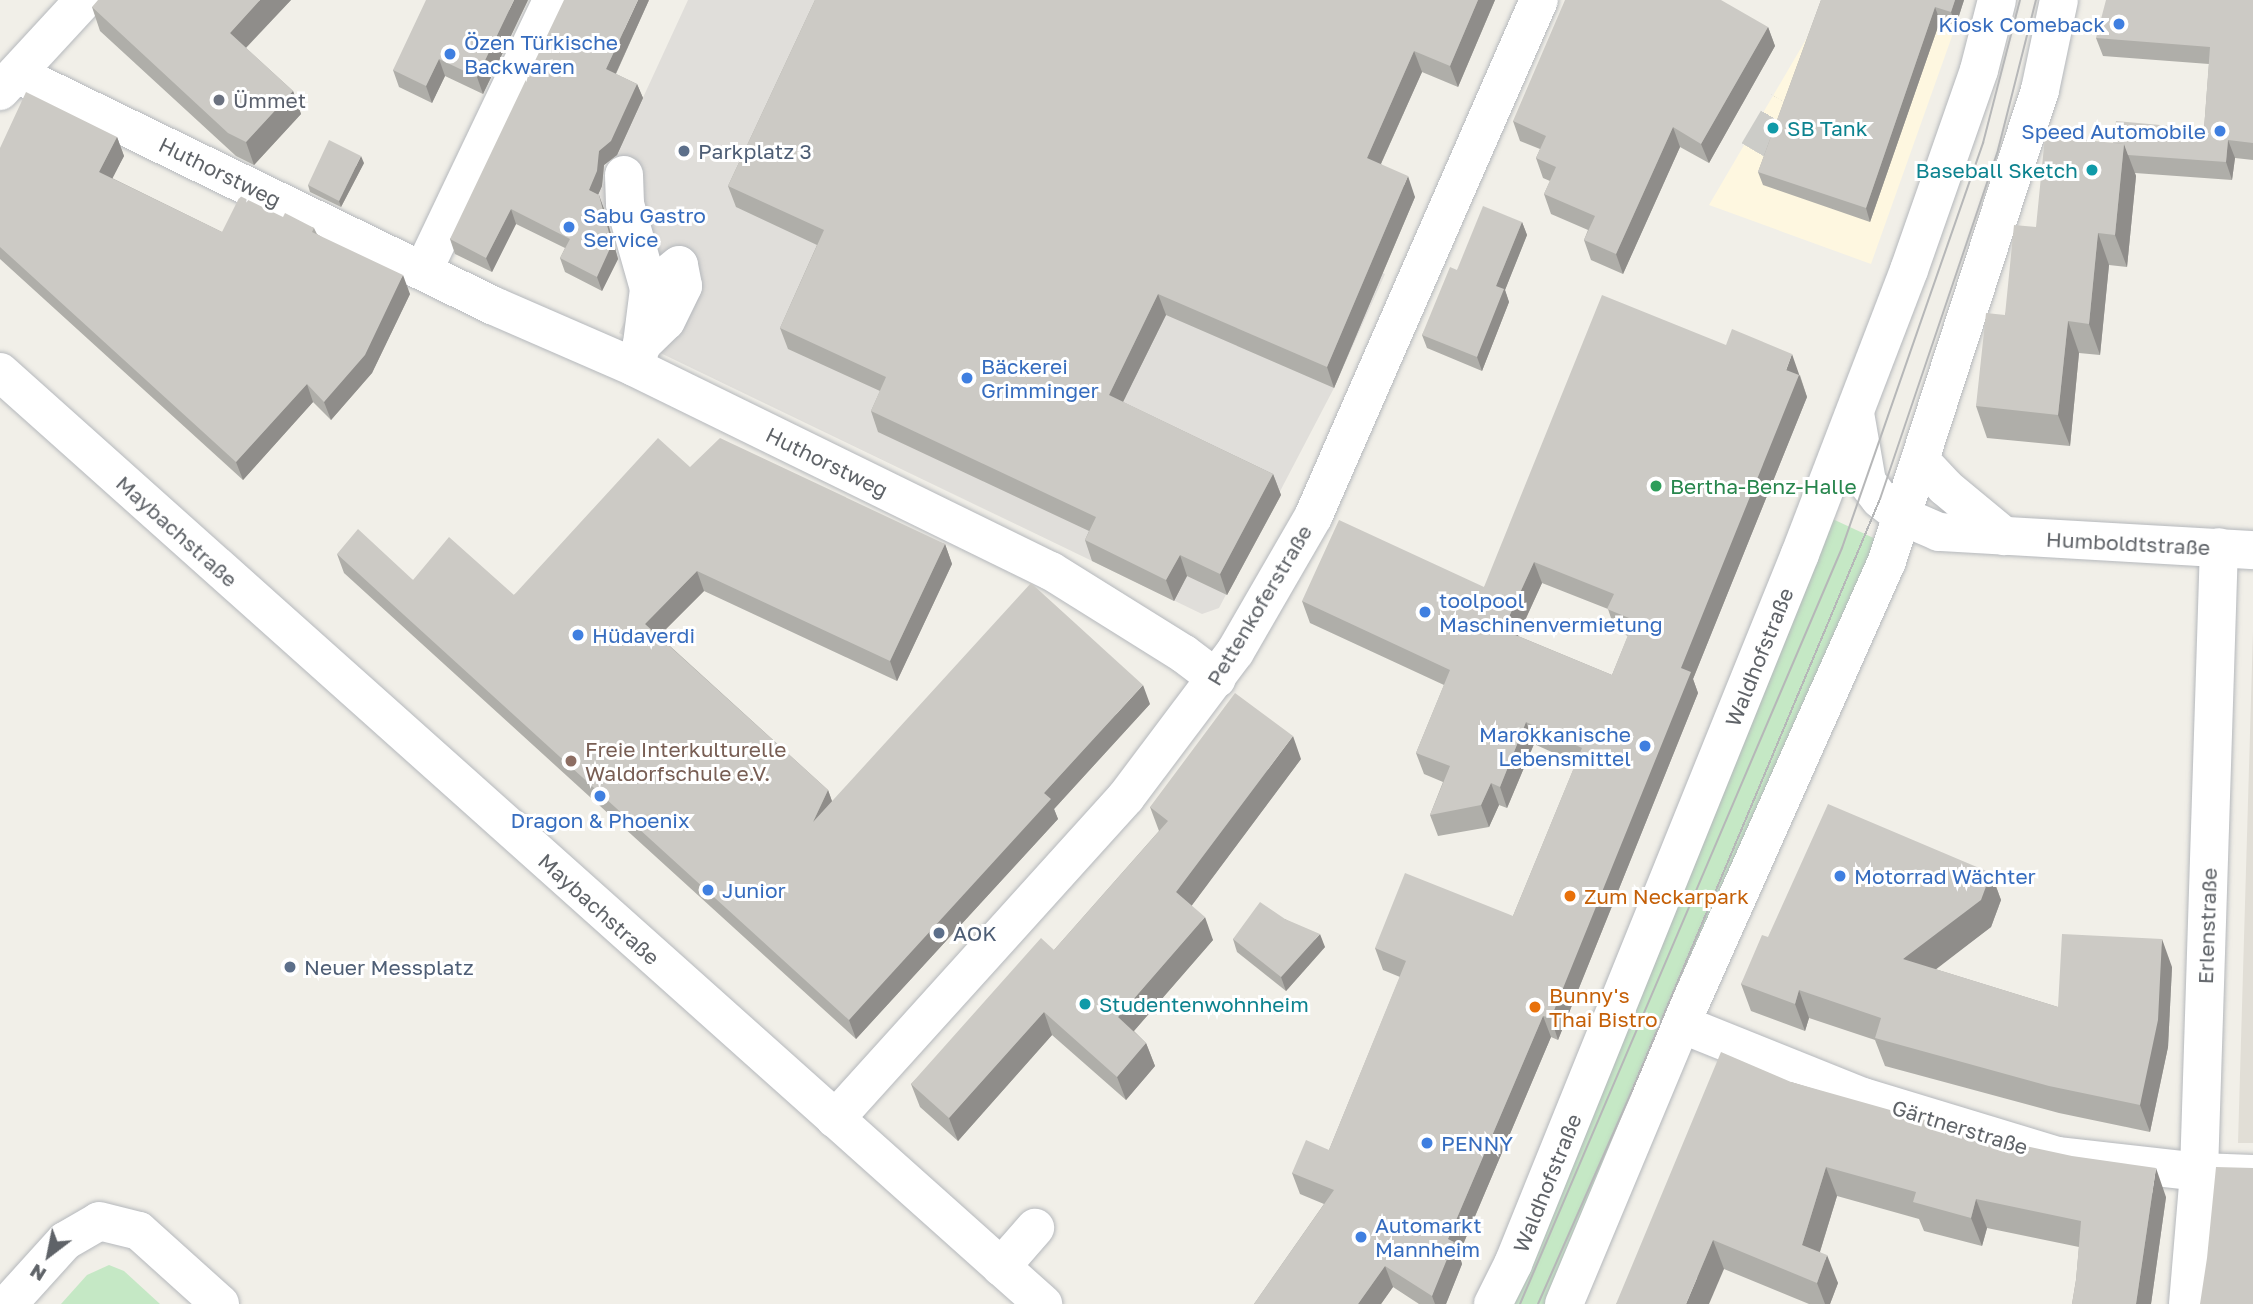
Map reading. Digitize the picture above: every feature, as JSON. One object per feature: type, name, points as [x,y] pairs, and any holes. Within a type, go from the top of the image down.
[{"type":"street","points":[[9,83],[84,0]]},
{"type":"street","points":[[423,271],[552,0]]},
{"type":"street","name":"Pettenkoferstraße","points":[[835,1119],[1126,797],[1217,679],[1313,517],[1539,0]]},
{"type":"street","name":"Waldhofstraße","points":[[1493,1304],[1513,1264],[1585,1089],[1855,412],[1909,270],[1979,70],[1997,0]]},
{"type":"street","points":[[1564,1304],[1681,1024],[1887,561],[2040,90],[2059,0]]},
{"type":"street","name":"Huthorstweg","points":[[9,83],[423,271],[638,356],[1051,571],[1184,654],[1217,679]]},
{"type":"street","points":[[624,175],[625,205],[649,289],[638,356]]},
{"type":"street","points":[[638,356],[666,321],[682,286],[679,265],[649,289]]},
{"type":"street","name":"Maybachstraße","points":[[0,372],[1043,1304]]},
{"type":"street","name":"Humboldtstraße","points":[[1855,412],[1867,482],[1880,499],[1902,516],[1939,532],[2236,549]]},
{"type":"street","points":[[1920,460],[1945,487],[2004,536]]},
{"type":"street","name":"Erlenstraße","points":[[2188,1304],[2199,1172],[2236,549]]},
{"type":"street","name":"Gärtnerstraße","points":[[1681,1024],[1863,1097],[2057,1156],[2199,1172],[2253,1174]]},
{"type":"street","points":[[8,1304],[65,1241],[99,1221],[139,1231],[220,1304]]},
{"type":"street","points":[[1001,1267],[1035,1228]]},
{"type":"shaded area","points":[[688,0],[1240,0],[1156,173],[1385,274],[1334,388],[1219,608],[1202,614],[619,333],[633,304],[615,215],[594,204]]},
{"type":"shaded area","points":[[1829,0],[1869,0],[1956,25],[1871,264],[1709,205]]},
{"type":"shaded area","points":[[2253,631],[2253,1143],[2238,1143]]},
{"type":"green space","points":[[1824,515],[1880,541],[1546,1304],[1509,1304]]},
{"type":"green space","points":[[109,1265],[124,1271],[160,1304],[61,1304],[87,1275]]},
{"type":"building","points":[[98,0],[260,0],[230,33],[293,91],[246,142],[228,133],[92,7]]},
{"type":"building","points":[[426,0],[514,0],[477,77],[439,59],[426,86],[393,70]]},
{"type":"building","points":[[564,0],[638,0],[606,69],[637,84],[611,141],[599,151],[597,171],[589,190],[599,195],[612,244],[597,277],[560,258],[570,239],[511,209],[486,258],[450,239]]},
{"type":"building","points":[[815,0],[1478,0],[1450,66],[1414,51],[1367,158],[1408,176],[1327,367],[1158,294],[1109,395],[1273,474],[1220,574],[1180,555],[1166,580],[1085,540],[1096,517],[871,411],[886,377],[780,328],[824,230],[728,186]]},
{"type":"building","points":[[1565,0],[1721,0],[1768,27],[1701,144],[1673,127],[1616,254],[1584,240],[1595,216],[1544,194],[1556,167],[1536,158],[1546,136],[1513,121]]},
{"type":"building","points":[[1821,0],[1955,0],[1951,12],[1935,7],[1866,208],[1758,172]]},
{"type":"building","points":[[2106,0],[2253,0],[2253,143],[2228,140],[2226,162],[2128,155],[2124,144],[2113,143],[2116,121],[2204,129],[2210,47],[2096,38]]},
{"type":"building","points":[[26,92],[117,137],[99,172],[222,232],[240,196],[283,217],[285,213],[314,228],[312,232],[403,275],[365,355],[324,402],[307,384],[236,462],[0,247],[0,148]]},
{"type":"building","points":[[2045,136],[2124,144],[2115,235],[2098,233],[2089,324],[2068,321],[2058,415],[1976,406],[1986,313],[2005,315],[2014,225],[2036,227]]},
{"type":"building","points":[[329,140],[361,156],[339,201],[308,185]]},
{"type":"building","points":[[1483,206],[1522,222],[1496,286],[1504,289],[1477,357],[1422,335],[1450,267],[1457,270]]},
{"type":"building","points":[[1602,295],[1726,345],[1732,329],[1792,354],[1786,370],[1799,375],[1681,668],[1691,672],[1551,1018],[1543,1016],[1448,1239],[1454,1242],[1432,1296],[1385,1266],[1358,1304],[1254,1304],[1334,1190],[1292,1173],[1306,1140],[1329,1150],[1406,961],[1375,948],[1405,873],[1513,916],[1582,748],[1526,722],[1500,787],[1491,783],[1481,805],[1430,815],[1450,766],[1416,753],[1450,670],[1302,601],[1339,520],[1484,587]],"holes":[[[1534,562],[1614,594],[1607,609],[1634,620],[1612,675],[1503,630]]]},
{"type":"building","points":[[658,438],[690,467],[720,438],[945,544],[890,661],[697,571],[645,624],[828,790],[813,822],[1031,583],[1143,685],[1044,793],[1051,799],[849,1020],[337,554],[358,529],[413,580],[449,537],[514,595]]},
{"type":"building","points":[[1235,693],[1293,736],[1176,892],[1205,917],[1118,1017],[1146,1043],[1117,1077],[1044,1012],[949,1118],[911,1084],[1041,938],[1054,950],[1168,821],[1150,807]]},
{"type":"building","points":[[1828,804],[1991,873],[1981,900],[1903,959],[2058,1007],[2062,934],[2162,939],[2158,1020],[2140,1105],[2049,1086],[1875,1038],[1881,1018],[1799,990],[1795,1004],[1741,984],[1762,935],[1768,937]]},
{"type":"building","points":[[1260,902],[1285,919],[1320,934],[1281,977],[1233,939]]},
{"type":"building","points":[[1721,1052],[1791,1082],[1993,1139],[2072,1156],[2156,1168],[2136,1304],[2072,1304],[2081,1221],[1976,1199],[1971,1218],[1913,1202],[1916,1192],[1826,1167],[1802,1245],[1827,1255],[1817,1283],[1713,1240],[1686,1304],[1616,1304]]},
{"type":"building","points":[[2216,1167],[2253,1168],[2253,1304],[2200,1304]]},
{"type":"tunnel","points":[[1758,153],[1787,104]]},
{"type":"tram line","points":[[1520,1304],[1842,548],[1983,143],[2020,0]]},
{"type":"tram line","points":[[1538,1304],[1631,1093],[1880,499],[1998,150],[2036,0]]},
{"type":"place","name":"Kiosk Comeback","points":[[2119,24]]},
{"type":"place","name":"Özen Türkische Backwaren","points":[[450,54]]},
{"type":"place","name":"Ümmet","points":[[219,100]]},
{"type":"place","name":"SB Tank","points":[[1773,128]]},
{"type":"place","name":"Speed Automobile","points":[[2220,131]]},
{"type":"place","name":"Parkplatz 3","points":[[684,151]]},
{"type":"place","name":"Baseball Sketch","points":[[2092,170]]},
{"type":"place","name":"Sabu Gastro Service","points":[[569,227]]},
{"type":"place","name":"Bäckerei Grimminger","points":[[967,378]]},
{"type":"place","name":"Bertha-Benz-Halle","points":[[1656,486]]},
{"type":"place","name":"toolpool Maschinenvermietung","points":[[1425,612]]},
{"type":"place","name":"Hüdaverdi","points":[[578,635]]},
{"type":"place","name":"Marokkanische Lebensmittel","points":[[1645,746]]},
{"type":"place","name":"Freie Interkulturelle Waldorfschule e.V.","points":[[571,761]]},
{"type":"place","name":"Dragon & Phoenix","points":[[600,796]]},
{"type":"place","name":"Motorrad Wächter","points":[[1840,876]]},
{"type":"place","name":"Junior","points":[[708,890]]},
{"type":"place","name":"Zum Neckarpark","points":[[1570,896]]},
{"type":"place","name":"AOK","points":[[939,933]]},
{"type":"place","name":"Neuer Messplatz","points":[[290,967]]},
{"type":"place","name":"Studentenwohnheim","points":[[1085,1004]]},
{"type":"place","name":"Bunny's Thai Bistro","points":[[1535,1007]]},
{"type":"place","name":"PENNY","points":[[1427,1143]]},
{"type":"place","name":"Automarkt Mannheim","points":[[1361,1237]]}]
